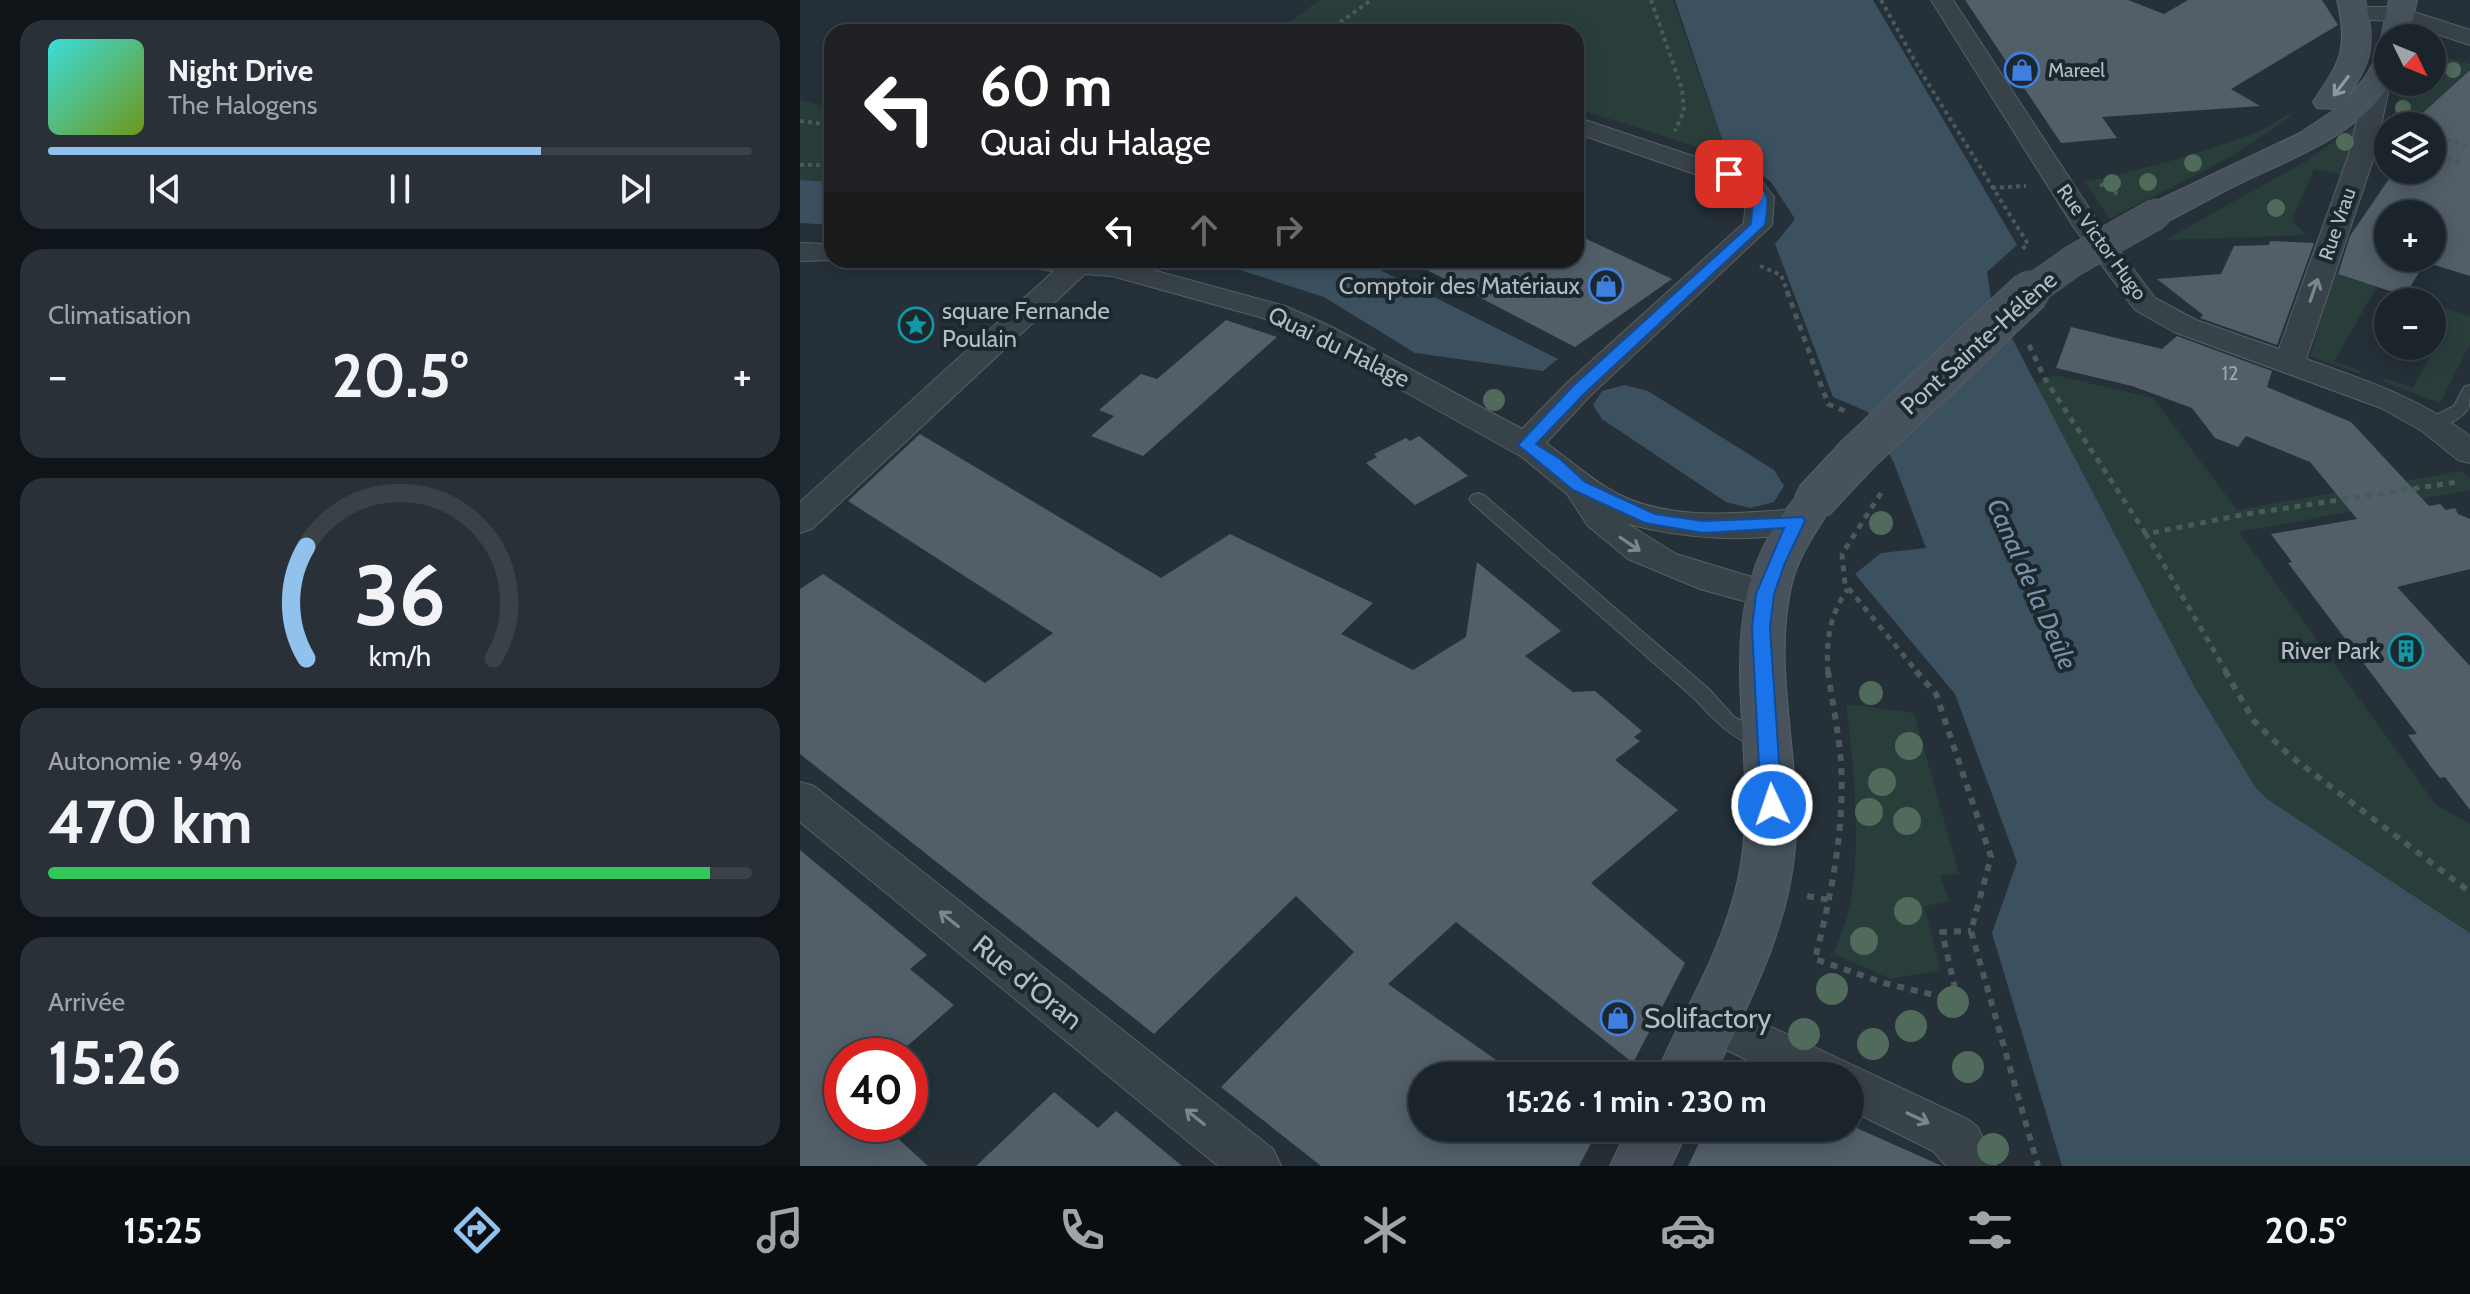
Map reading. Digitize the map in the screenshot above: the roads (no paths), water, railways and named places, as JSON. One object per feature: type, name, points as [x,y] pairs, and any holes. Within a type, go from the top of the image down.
[{"type":"street","name":"Rue Victor Hugo","points":[[1942,0],[2082,218],[2135,294],[2157,312],[2185,326],[2392,401],[2433,424],[2470,452]]},
{"type":"street","points":[[2321,1],[2397,16],[2470,38]]},
{"type":"street","name":"Pont Sainte-Hélène","points":[[2250,167],[2326,104],[2352,71],[2360,44],[2353,7]]},
{"type":"street","points":[[2446,44],[2470,52]]},
{"type":"street","name":"Pont Sainte-Hélène","points":[[1691,1062],[1744,949],[1762,888],[1772,825],[1761,660],[1765,594],[1776,563],[1806,511],[1858,454],[2027,294],[2073,261],[2156,214],[2250,167],[2284,155],[2319,135],[2350,112],[2374,83]]},
{"type":"street","name":"Rue Vrau","points":[[2289,364],[2362,154],[2377,96]]},
{"type":"street","points":[[1526,445],[1579,389],[1758,225],[1760,197],[1750,184],[1584,128]]},
{"type":"street","points":[[800,252],[824,253]]},
{"type":"street","points":[[800,521],[1075,268]]},
{"type":"street","name":"Quai du Halage","points":[[1103,268],[1146,275],[1296,321],[1554,463],[1579,486],[1605,524],[1636,550],[1680,570],[1765,594]]},
{"type":"street","name":"Quai du Halage","points":[[1579,486],[1634,513],[1669,524],[1703,527],[1806,511]]},
{"type":"street","name":"Rue d'Oran","points":[[800,798],[1256,1166]]},
{"type":"street","points":[[1712,1020],[1800,1062]]},
{"type":"street","points":[[1864,1093],[1950,1135],[1960,1143],[1971,1166]]},
{"type":"street","points":[[1640,1166],[1652,1142]]},
{"type":"lane","points":[[2433,424],[2460,409],[2470,390]]},
{"type":"lane","points":[[1478,499],[1702,694],[1727,722],[1768,743]]},
{"type":"water","name":"Canal de la Deûle","points":[[1675,0],[1873,0],[2017,245],[1987,272],[1991,298],[2194,686],[2256,788],[2267,799],[2470,933],[2470,1166],[2062,1166],[1992,933],[2017,862],[1955,694],[1855,574],[1881,553],[1926,548],[1894,463],[1868,412],[1833,397],[1775,244],[1795,219],[1771,182],[1725,148]]},
{"type":"water","points":[[800,180],[824,182],[824,224],[800,223]]},
{"type":"water","points":[[1234,268],[1376,268],[1558,359],[1543,371],[1415,353],[1324,297]]},
{"type":"waterway","points":[[1625,405],[1750,486]]},
{"type":"place","name":"Mareel","points":[[2022,70]]},
{"type":"place","name":"Comptoir des Matériaux","points":[[1606,286]]},
{"type":"place","name":"square Fernande Poulain","points":[[916,325]]},
{"type":"place","name":"River Park","points":[[2406,651]]},
{"type":"place","name":"Solifactory","points":[[1618,1018]]}]
